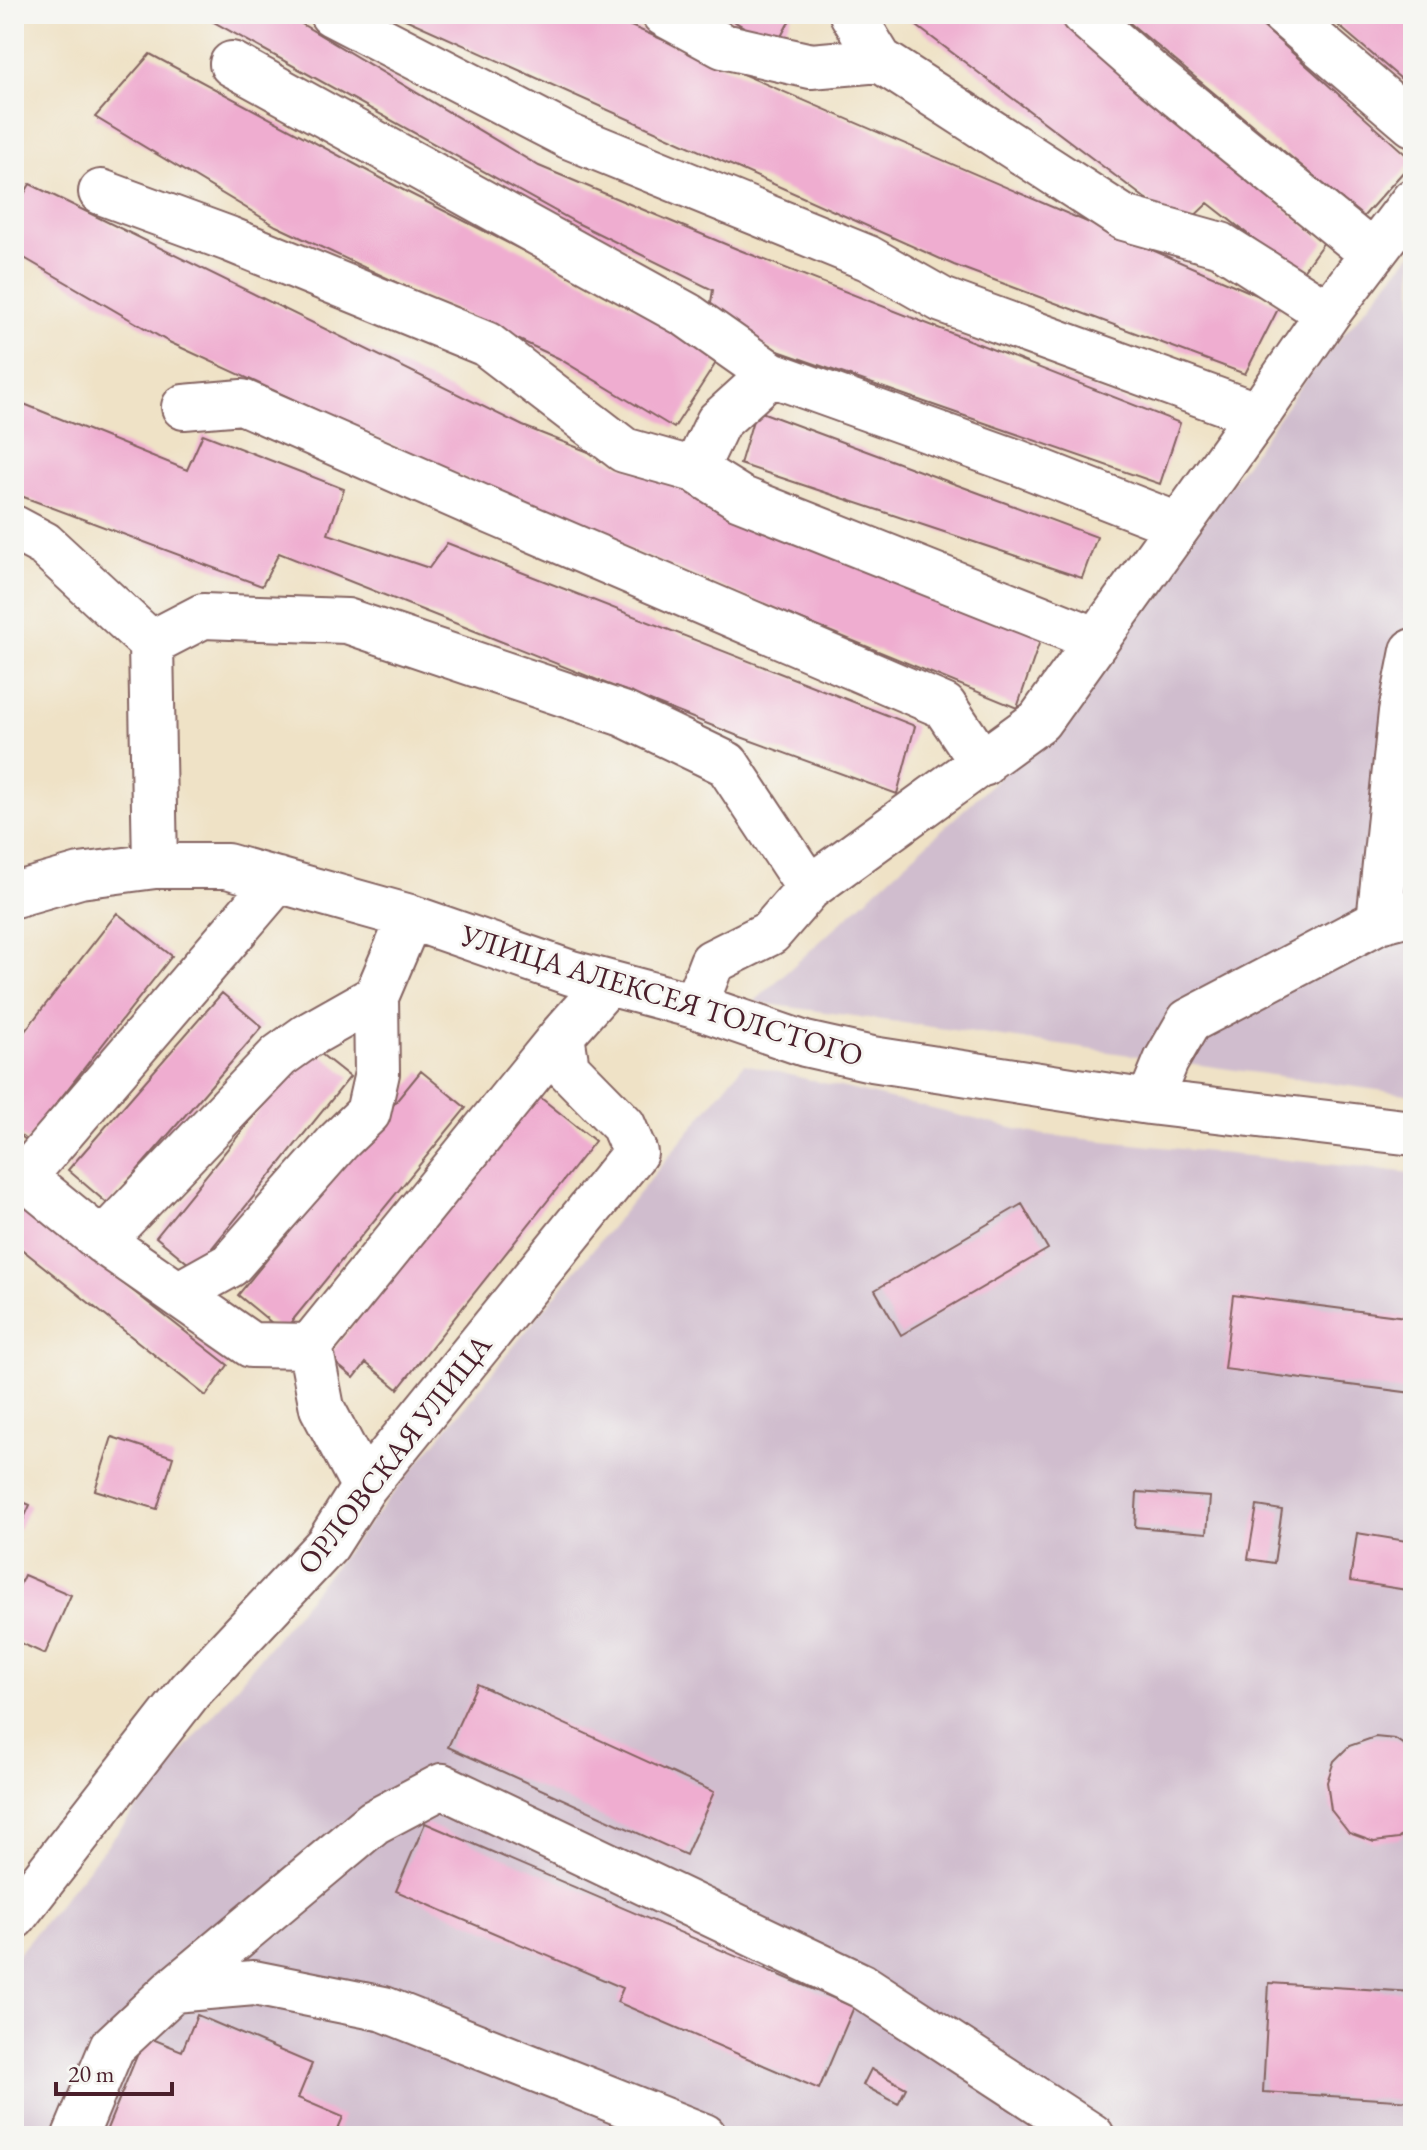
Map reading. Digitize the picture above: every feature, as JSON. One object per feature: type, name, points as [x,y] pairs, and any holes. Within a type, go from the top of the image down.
[{"type":"street","points":[[332,14],[568,136],[868,258],[942,300],[1258,415]]},
{"type":"street","points":[[664,14],[723,46],[811,66],[880,60]]},
{"type":"street","points":[[852,14],[880,60],[1124,218],[1221,245],[1328,313]]},
{"type":"street","points":[[1083,14],[1149,72],[1373,254]]},
{"type":"street","points":[[1284,14],[1413,124]]},
{"type":"street","points":[[232,64],[687,315],[771,374],[1017,462],[1178,525]]},
{"type":"street","points":[[101,192],[229,239],[486,344],[624,450],[695,470],[740,498],[1095,639]]},
{"type":"street","points":[[695,1006],[712,962],[770,933],[809,888],[1039,721],[1328,313],[1413,201]]},
{"type":"street","points":[[695,470],[718,422],[771,374]]},
{"type":"street","points":[[184,407],[242,402],[944,706],[983,764]]},
{"type":"street","points":[[14,528],[44,544],[151,643],[155,866]]},
{"type":"street","points":[[151,643],[203,616],[347,621],[623,714],[727,764],[809,888]]},
{"type":"street","points":[[1149,1102],[1166,1061],[1189,1021],[1396,916],[1401,712],[1413,651]]},
{"type":"street","name":"УЛИЦА АЛЕКСЕЯ ТОЛСТОГО","points":[[14,895],[80,876],[155,866],[227,866],[410,917],[571,973],[695,1006],[805,1044],[1149,1102],[1413,1133]]},
{"type":"street","points":[[278,880],[19,1173],[102,1241],[251,1345],[310,1346]]},
{"type":"street","points":[[178,1294],[230,1265],[339,1141],[368,1113],[377,1073],[376,997],[410,917]]},
{"type":"street","points":[[364,1487],[322,1408],[310,1346],[562,1035],[608,983]]},
{"type":"street","points":[[102,1241],[279,1056],[307,1036],[376,997]]},
{"type":"street","name":"ОРЛОВСКАЯ УЛИЦА","points":[[14,1917],[190,1691],[327,1545],[364,1487],[635,1153],[623,1125],[567,1068],[562,1035]]},
{"type":"street","points":[[75,2136],[112,2047],[173,1990],[374,1822],[442,1786],[862,1986],[1092,2136]]},
{"type":"street","points":[[173,1990],[254,1983],[384,2009],[704,2136]]},
{"type":"shaded area","points":[[1413,252],[1413,1095],[754,1002],[1067,715],[1302,384]]},
{"type":"shaded area","points":[[744,1064],[1037,1134],[1413,1173],[1413,2136],[14,2136],[14,1959]]},
{"type":"building","points":[[285,14],[539,166],[737,249],[1180,423],[1160,484],[758,344],[708,321],[713,290],[577,223],[203,16]]},
{"type":"building","points":[[394,14],[603,14],[1280,305],[1245,374],[954,265]]},
{"type":"building","points":[[722,14],[793,14],[776,46]]},
{"type":"building","points":[[901,14],[1059,14],[1324,242],[1300,275],[1208,203],[1183,227]]},
{"type":"building","points":[[1119,14],[1249,14],[1413,161],[1363,217]]},
{"type":"building","points":[[1325,14],[1413,14],[1413,89]]},
{"type":"building","points":[[150,54],[405,191],[723,352],[674,428],[558,358],[276,226],[95,117]]},
{"type":"building","points":[[30,184],[523,426],[1043,632],[1017,708],[527,507],[169,342],[14,252],[14,211]]},
{"type":"building","points":[[14,400],[187,470],[203,434],[344,489],[328,534],[429,568],[447,543],[915,726],[897,794],[738,736],[279,553],[262,586],[14,493]]},
{"type":"building","points":[[756,410],[1097,537],[1082,578],[740,464]]},
{"type":"building","points":[[117,913],[172,956],[27,1141],[14,1130],[14,1045]]},
{"type":"building","points":[[222,993],[262,1027],[108,1204],[68,1170]]},
{"type":"building","points":[[311,1046],[350,1077],[195,1269],[156,1237]]},
{"type":"building","points":[[421,1071],[466,1108],[283,1332],[238,1295]]},
{"type":"building","points":[[536,1094],[595,1141],[398,1389],[366,1363],[354,1378],[328,1357]]},
{"type":"building","points":[[14,1198],[228,1365],[206,1396],[14,1243]]},
{"type":"building","points":[[1022,1204],[1048,1249],[901,1335],[875,1290]]},
{"type":"building","points":[[1233,1295],[1413,1318],[1413,1393],[1224,1369]]},
{"type":"building","points":[[112,1437],[173,1457],[157,1509],[95,1490]]},
{"type":"building","points":[[1137,1492],[1210,1497],[1207,1533],[1135,1527]]},
{"type":"building","points":[[14,1498],[30,1505],[19,1529],[14,1527]]},
{"type":"building","points":[[1257,1506],[1282,1510],[1274,1563],[1248,1559]]},
{"type":"building","points":[[1357,1533],[1413,1542],[1413,1591],[1350,1581]]},
{"type":"building","points":[[24,1575],[71,1595],[45,1654],[14,1640],[14,1597]]},
{"type":"building","points":[[477,1684],[714,1792],[686,1855],[448,1747]]},
{"type":"building","points":[[1375,1737],[1395,1739],[1413,1751],[1413,1826],[1398,1839],[1374,1842],[1349,1833],[1331,1810],[1327,1782],[1334,1761],[1349,1746]]},
{"type":"building","points":[[425,1823],[854,2007],[819,2089],[617,2002],[623,1988],[396,1891]]},
{"type":"building","points":[[1269,1983],[1413,1992],[1413,2101],[1263,2092]]},
{"type":"building","points":[[197,2015],[312,2064],[298,2098],[343,2117],[335,2136],[104,2136],[145,2036],[182,2051]]},
{"type":"building","points":[[871,2069],[906,2088],[898,2104],[863,2085]]}]
